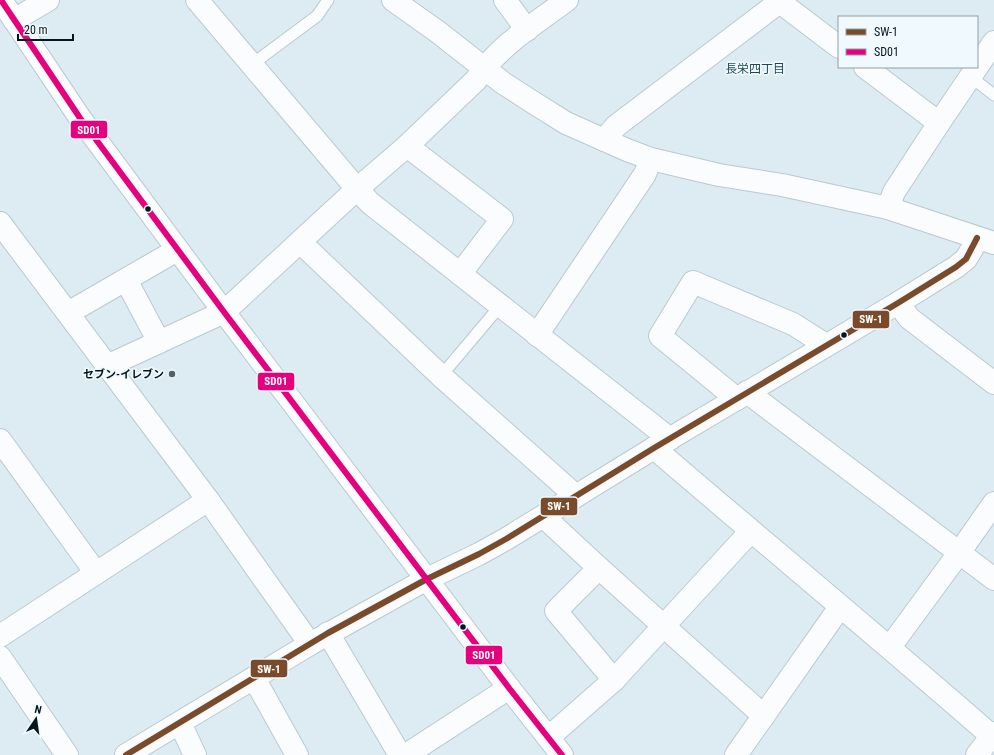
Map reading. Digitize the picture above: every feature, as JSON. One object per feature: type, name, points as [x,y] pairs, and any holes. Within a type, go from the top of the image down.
[{"type":"street","points":[[1,0],[80,118],[177,250],[562,755]]},
{"type":"street","points":[[14,20],[48,0]]},
{"type":"street","points":[[197,0],[370,203],[537,335],[662,443],[751,531],[840,607],[890,647],[993,736],[977,755]]},
{"type":"street","points":[[393,0],[438,32],[504,83],[566,123],[651,160],[719,175],[782,185],[888,208],[985,240]]},
{"type":"street","points":[[505,0],[527,30]]},
{"type":"street","points":[[107,366],[224,312],[357,189],[407,146],[476,80],[484,68],[496,55],[567,0]]},
{"type":"street","points":[[604,140],[616,126],[779,1],[838,46]]},
{"type":"street","points":[[978,66],[994,42]]},
{"type":"street","points":[[866,68],[939,123]]},
{"type":"street","points":[[888,208],[894,192],[977,68]]},
{"type":"street","points":[[407,146],[502,219],[460,274]]},
{"type":"street","points":[[537,335],[645,174],[651,160]]},
{"type":"street","points":[[0,223],[208,500],[310,644]]},
{"type":"street","points":[[126,755],[328,633],[427,579],[479,554],[544,517],[662,443],[898,303],[961,263],[966,259],[972,249],[985,240]]},
{"type":"street","points":[[300,242],[440,376],[576,496]]},
{"type":"street","points":[[68,313],[177,250]]},
{"type":"street","points":[[126,280],[159,342]]},
{"type":"street","points":[[826,345],[792,324],[693,282],[660,336],[994,579]]},
{"type":"street","points":[[898,303],[909,318],[994,383]]},
{"type":"street","points":[[0,440],[96,573]]},
{"type":"street","points":[[0,636],[208,500]]},
{"type":"street","points":[[890,647],[994,503]]},
{"type":"street","points":[[544,517],[764,716]]},
{"type":"street","points":[[549,737],[614,680],[751,531]]},
{"type":"street","points":[[599,568],[556,611],[614,680]]},
{"type":"street","points":[[736,755],[840,607]]},
{"type":"street","points":[[328,633],[400,755]]},
{"type":"street","points":[[0,657],[67,755]]},
{"type":"street","points":[[254,678],[297,755]]},
{"type":"street","points":[[406,755],[510,688]]},
{"type":"street","points":[[180,723],[194,755]]},
{"type":"lane","points":[[252,65],[317,16],[328,0]]},
{"type":"lane","points":[[971,77],[994,95]]},
{"type":"lane","points":[[440,376],[500,306]]},
{"type":"transit line","name":"SD01","points":[[1,0],[80,118],[224,312],[509,688],[562,755]]},
{"type":"transit line","name":"SW-1","points":[[126,755],[328,633],[427,579],[506,539],[654,448],[898,303],[956,267],[966,259],[977,238]]},
{"type":"place","name":"セブン-イレブン","points":[[172,374]]},
{"type":"district","name":"長栄四丁目","points":[[755,69]]}]
